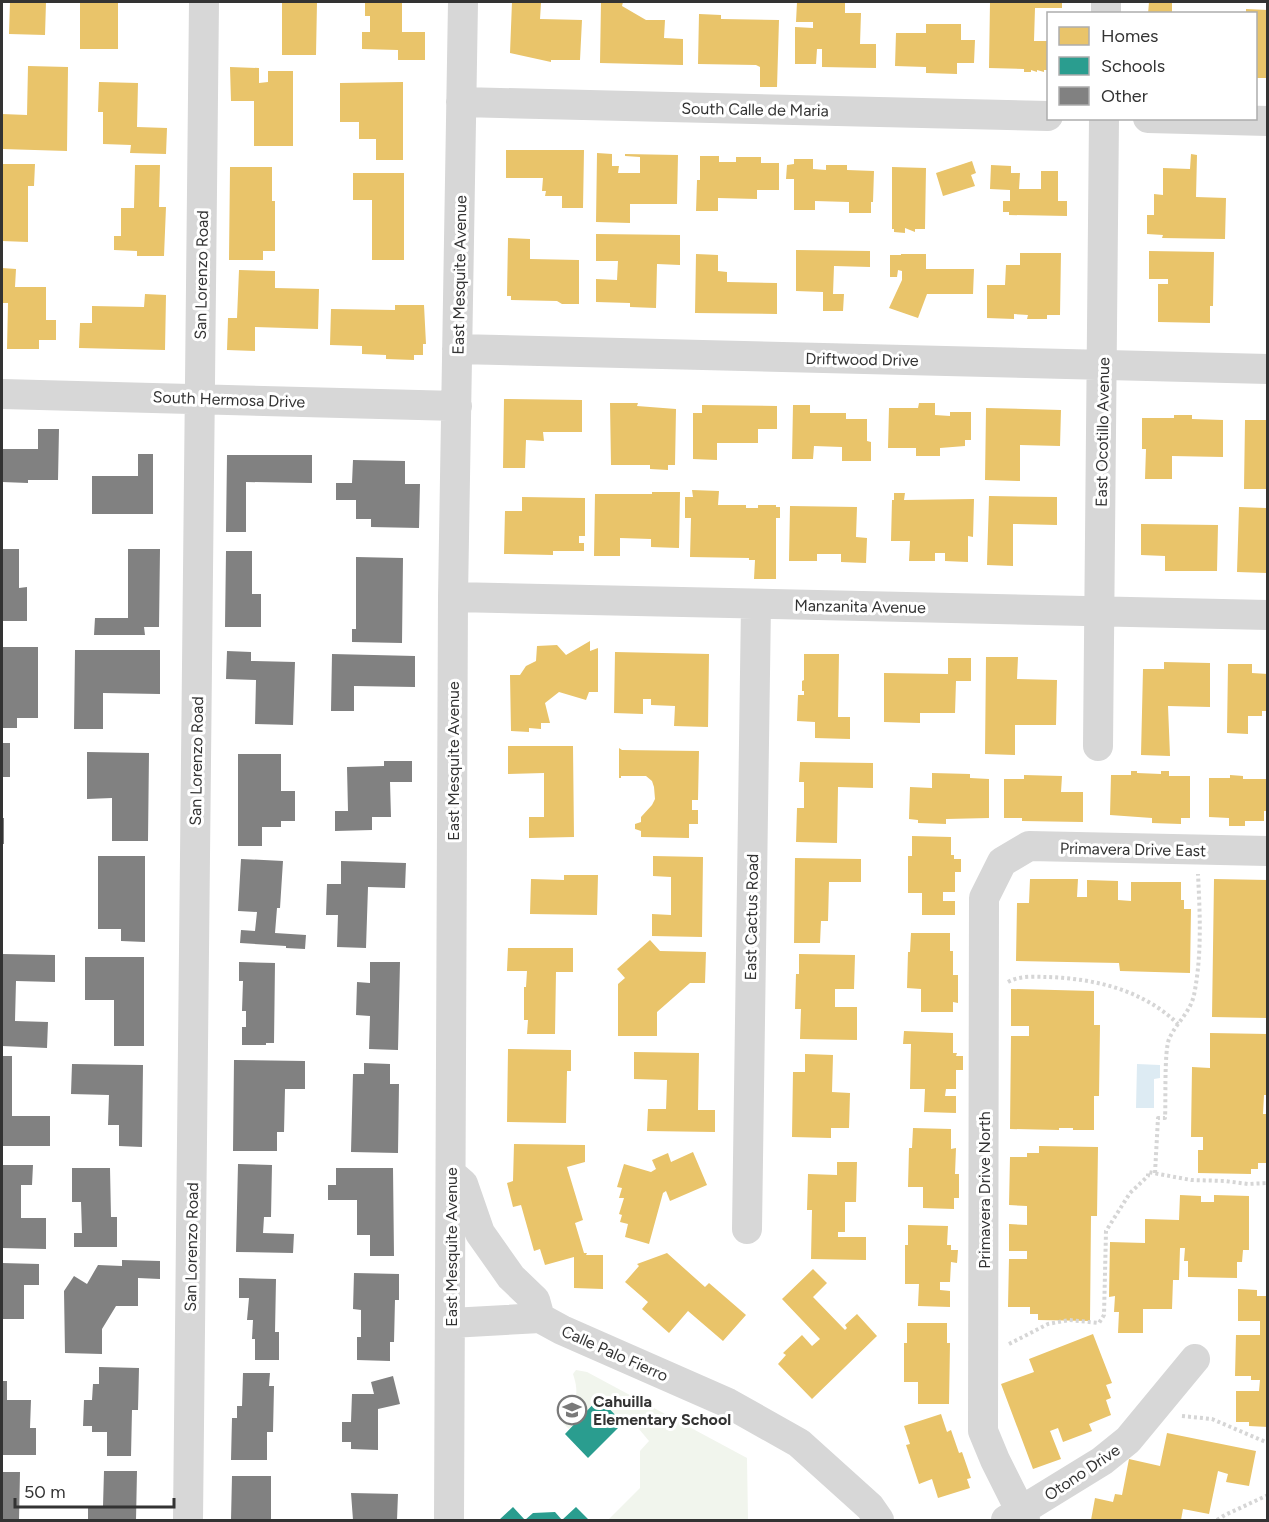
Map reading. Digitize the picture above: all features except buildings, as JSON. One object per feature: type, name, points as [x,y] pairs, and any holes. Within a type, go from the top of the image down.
[{"type":"street","name":"San Lorenzo Road","points":[[188,1521],[204,2]]},
{"type":"street","name":"East Mesquite Avenue","points":[[449,1521],[453,597],[463,2]]},
{"type":"street","name":"South Calle de Maria","points":[[461,102],[1047,116]]},
{"type":"street","name":"East Ocotillo Avenue","points":[[1098,746],[1104,120]]},
{"type":"street","points":[[1228,120],[1268,121]]},
{"type":"street","name":"Driftwood Drive","points":[[457,349],[1268,369]]},
{"type":"street","name":"South Hermosa Drive","points":[[2,394],[457,406]]},
{"type":"street","name":"Manzanita Avenue","points":[[453,597],[1268,615]]},
{"type":"street","name":"East Cactus Road","points":[[747,1229],[756,604]]},
{"type":"street","name":"Primavera Drive East","points":[[1002,862],[1029,846],[1268,851]]},
{"type":"street","name":"Primavera Drive North","points":[[1002,862],[984,898],[983,1431],[1017,1518]]},
{"type":"street","points":[[451,1323],[540,1318],[535,1300],[511,1277],[480,1233],[463,1184],[452,1174]]},
{"type":"street","name":"Calle Palo Fierro","points":[[540,1318],[562,1330],[728,1403],[799,1443],[870,1507],[879,1521]]},
{"type":"street","name":"Otono Drive","points":[[1017,1518],[1102,1461],[1128,1440],[1195,1359]]},
{"type":"path","points":[[1155,1173],[1158,1118],[1165,1118],[1168,1041],[1187,1013],[1193,998],[1199,963],[1200,914],[1194,850]]},
{"type":"path","points":[[984,996],[1013,979],[1033,977],[1093,980],[1121,988],[1146,1000],[1178,1024]]},
{"type":"path","points":[[983,1359],[1048,1324],[1069,1320],[1088,1324],[1099,1323],[1104,1316],[1106,1231],[1130,1193],[1148,1176],[1148,1172],[1191,1180],[1268,1183]]},
{"type":"path","points":[[1156,1406],[1179,1415],[1212,1419],[1268,1443]]},
{"type":"path","points":[[1217,1521],[1268,1495]]},
{"type":"shaded area","points":[[1137,1064],[1160,1065],[1160,1078],[1154,1079],[1154,1108],[1136,1108]]},
{"type":"shaded area","points":[[576,1370],[587,1372],[747,1458],[748,1520],[608,1520],[640,1488],[640,1451],[649,1441],[629,1417],[623,1423],[599,1398],[569,1429],[563,1423],[576,1400],[573,1374]]},
{"type":"place","name":"Cahuilla Elementary School","points":[[572,1410]]}]
